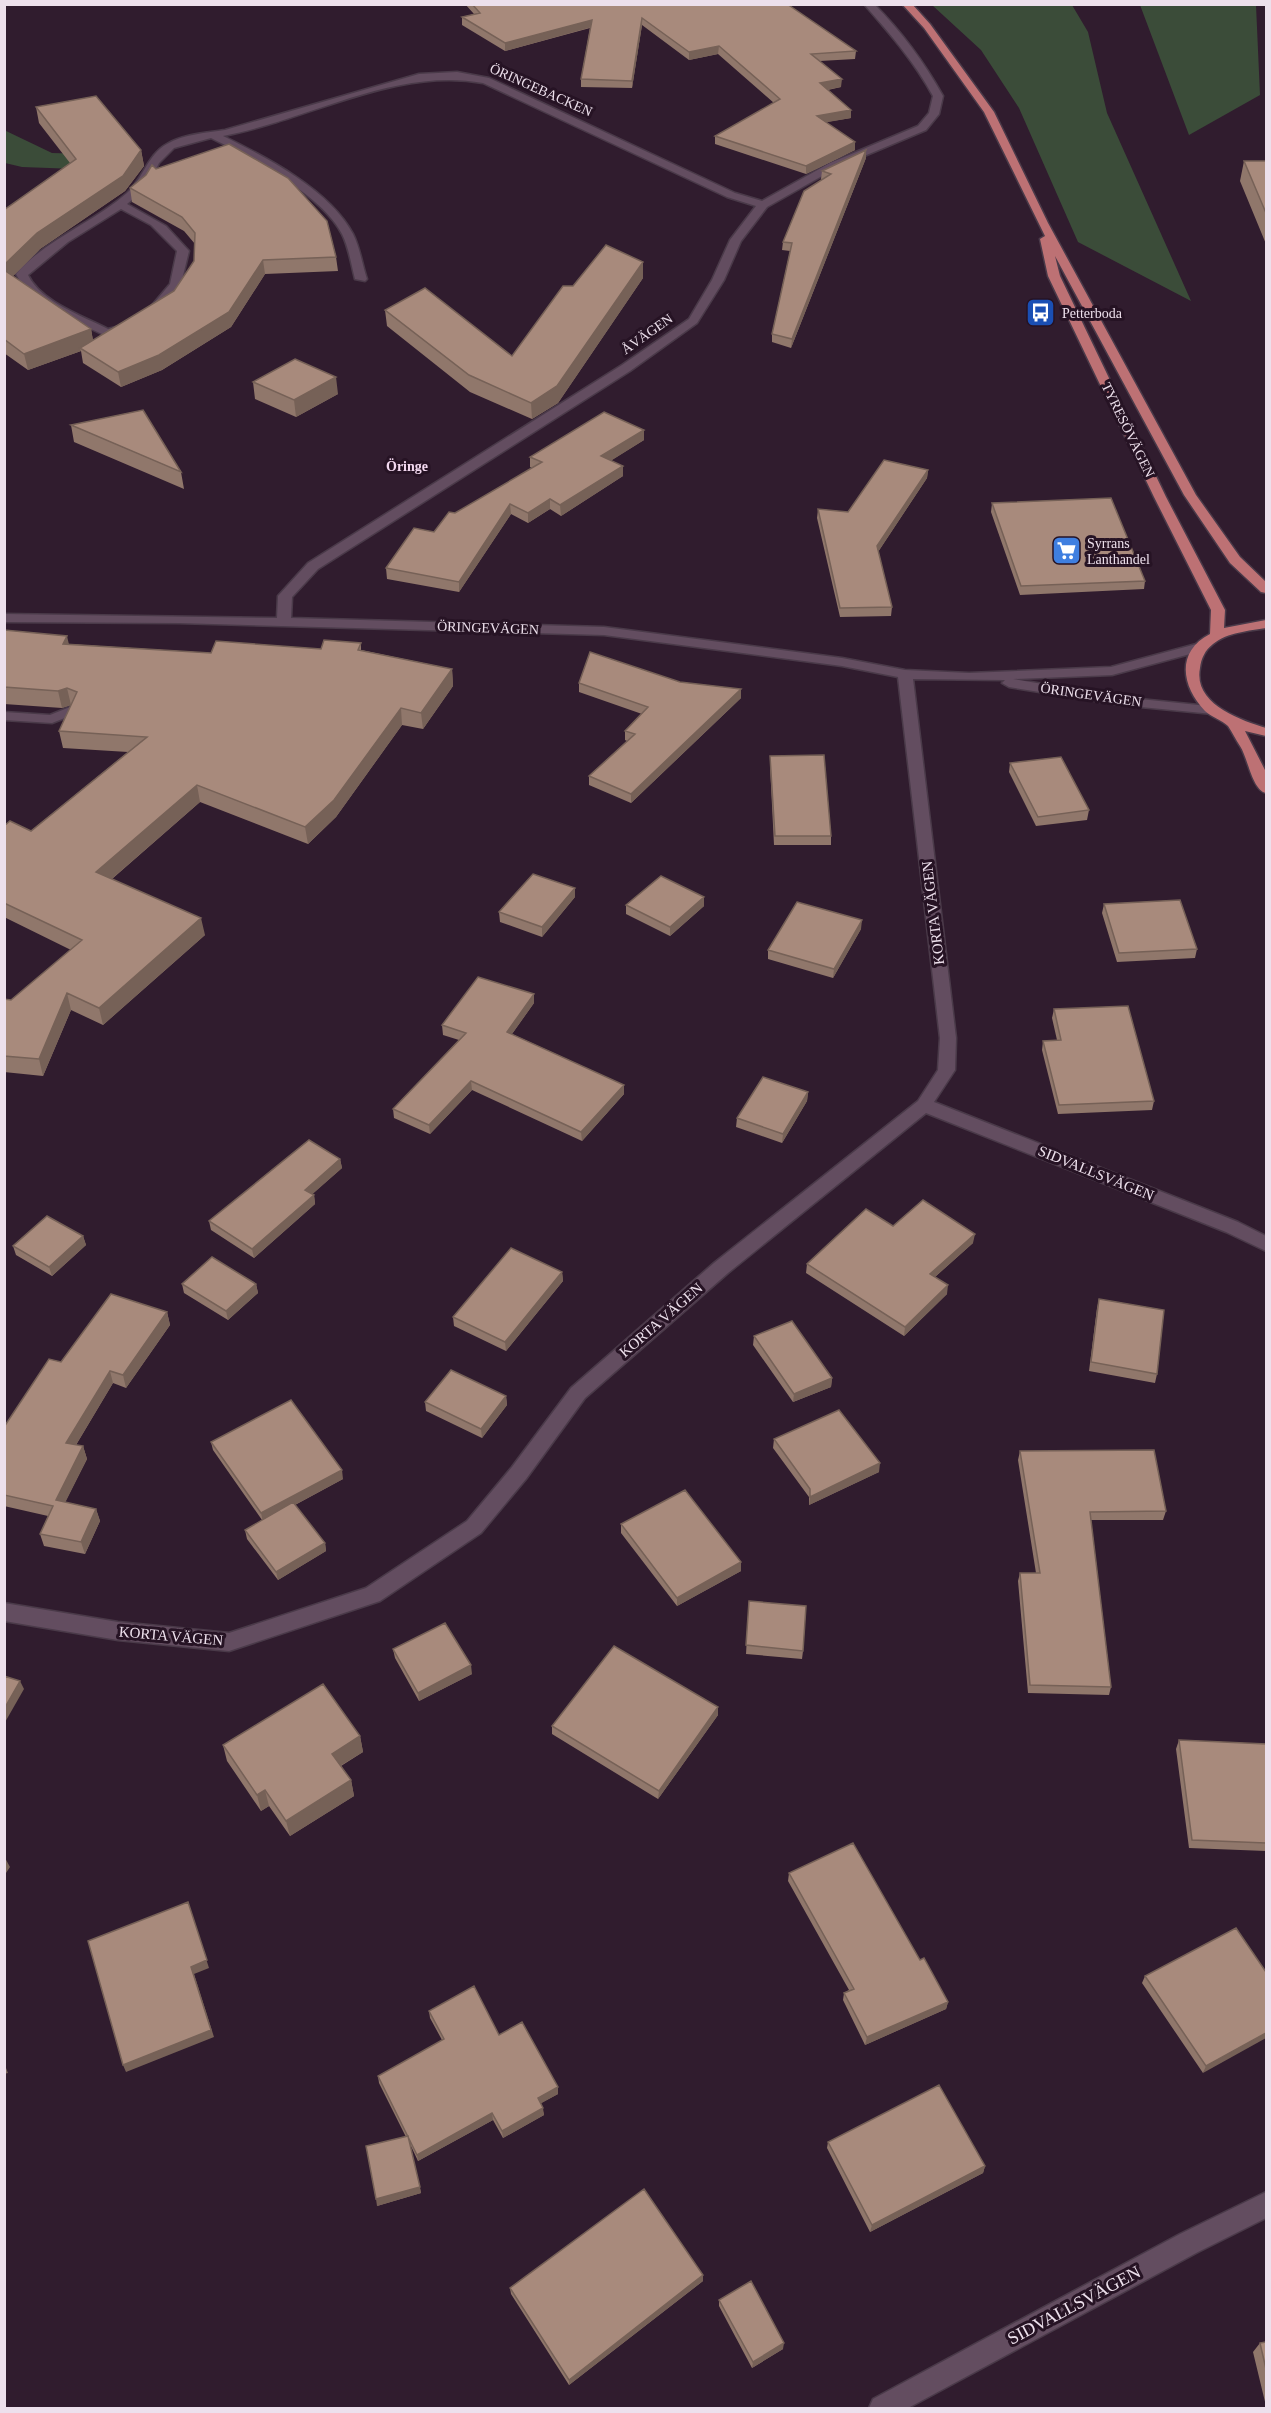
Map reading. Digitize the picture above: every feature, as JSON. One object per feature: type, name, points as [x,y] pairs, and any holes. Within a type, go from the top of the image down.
[{"type":"main road","name":"TYRESÖVÄGEN","points":[[906,4],[927,26],[989,112],[1043,223],[1190,495],[1234,560],[1266,589]]},
{"type":"main road","name":"TYRESÖVÄGEN","points":[[1043,223],[1054,276],[1160,497],[1218,610],[1217,634]]},
{"type":"main road","points":[[1266,624],[1248,625],[1217,634],[1200,647],[1191,662],[1191,679],[1198,696],[1234,725],[1250,750],[1266,788]]},
{"type":"main road","points":[[1234,725],[1266,732]]},
{"type":"street","name":"ÅVÄGEN","points":[[284,622],[285,596],[313,566],[626,368],[693,321],[718,280],[736,240],[763,206],[834,165],[922,128],[934,114],[938,96],[922,68],[890,26],[868,4]]},
{"type":"street","name":"ÖRINGEBACKEN","points":[[120,205],[143,185],[154,162],[170,146],[226,133],[419,76],[457,75],[486,80],[731,195],[763,206]]},
{"type":"street","points":[[212,135],[250,153],[300,186],[344,228],[361,279]]},
{"type":"street","points":[[120,205],[150,217],[169,232],[183,251],[182,275],[172,291],[139,319],[108,333],[40,296],[24,283],[22,274],[64,240],[120,205]]},
{"type":"street","name":"ÖRINGEVÄGEN","points":[[4,618],[284,622],[604,631],[842,662],[905,674],[969,677],[1112,671],[1200,647]]},
{"type":"street","name":"KORTA VÄGEN","points":[[4,1612],[118,1631],[229,1642],[373,1595],[474,1527],[519,1473],[578,1393],[721,1268],[924,1105],[946,1070],[948,1038],[905,674]]},
{"type":"street","name":"ÖRINGEVÄGEN","points":[[969,677],[1120,700],[1213,710]]},
{"type":"street","points":[[4,716],[52,719],[70,711]]},
{"type":"street","name":"SIDVALLSVÄGEN","points":[[924,1105],[1232,1227],[1266,1244]]},
{"type":"street","name":"SIDVALLSVÄGEN","points":[[882,2409],[1189,2243],[1266,2205]]},
{"type":"green space","points":[[932,5],[1072,5],[1088,32],[1107,113],[1191,301],[1078,242],[1019,108],[981,50]]},
{"type":"green space","points":[[1140,5],[1256,5],[1260,95],[1189,135]]},
{"type":"green space","points":[[4,130],[52,153],[122,155],[103,170],[22,167],[5,163]]},
{"type":"building","points":[[472,4],[787,4],[856,51],[811,54],[842,79],[820,83],[851,110],[817,116],[855,142],[806,166],[715,136],[780,99],[719,46],[689,52],[642,18],[632,81],[581,79],[592,20],[505,43],[462,17],[480,13]]},
{"type":"building","points":[[96,96],[141,150],[123,176],[37,233],[4,265],[4,210],[76,159],[36,107]]},
{"type":"building","points":[[229,144],[288,178],[327,221],[336,257],[263,260],[229,312],[159,355],[118,372],[80,348],[174,291],[194,261],[195,233],[182,217],[130,188],[146,175],[152,165],[156,169]]},
{"type":"building","points":[[866,150],[792,339],[772,334],[792,243],[783,242],[804,191],[831,174],[822,171]]},
{"type":"building","points":[[1244,161],[1266,161],[1266,213]]},
{"type":"building","points":[[606,245],[643,262],[557,386],[531,403],[469,375],[385,310],[425,288],[512,356],[563,286],[573,286]]},
{"type":"building","points":[[4,270],[91,329],[24,354],[4,339]]},
{"type":"building","points":[[295,359],[336,377],[294,400],[253,382]]},
{"type":"building","points":[[143,410],[181,472],[71,425]]},
{"type":"building","points":[[604,412],[644,430],[601,456],[623,466],[560,505],[550,499],[528,513],[510,504],[459,582],[386,568],[414,528],[434,532],[449,512],[455,513],[542,462],[530,457]]},
{"type":"building","points":[[884,460],[928,470],[877,546],[892,607],[840,608],[818,509],[848,512]]},
{"type":"building","name":"Syrrans Lanthandel","points":[[1111,498],[1145,581],[1021,586],[992,503]]},
{"type":"building","points":[[4,630],[67,636],[63,644],[211,653],[216,641],[321,649],[324,640],[361,643],[358,650],[452,669],[421,713],[401,708],[334,800],[305,827],[197,785],[96,872],[201,918],[99,1008],[67,993],[39,1059],[4,1056],[4,999],[11,1000],[82,940],[4,903],[4,826],[10,821],[31,831],[147,737],[59,731],[77,692],[67,688],[58,691],[4,687]]},
{"type":"building","points":[[590,652],[680,682],[741,689],[631,794],[589,776],[635,734],[625,731],[648,707],[579,683]]},
{"type":"building","points":[[824,755],[831,836],[775,836],[770,756]]},
{"type":"building","points":[[1061,757],[1089,810],[1038,817],[1010,763]]},
{"type":"building","points":[[533,874],[575,888],[542,927],[499,912]]},
{"type":"building","points":[[661,876],[704,897],[670,927],[626,905]]},
{"type":"building","points":[[1180,900],[1197,949],[1119,953],[1104,904]]},
{"type":"building","points":[[797,902],[862,920],[834,969],[768,950]]},
{"type":"building","points":[[478,977],[534,994],[507,1032],[624,1085],[581,1132],[471,1081],[429,1125],[393,1109],[466,1033],[442,1025]]},
{"type":"building","points":[[1128,1006],[1154,1101],[1059,1105],[1043,1041],[1061,1040],[1054,1009]]},
{"type":"building","points":[[763,1077],[808,1092],[783,1134],[737,1118]]},
{"type":"building","points":[[309,1140],[340,1159],[305,1190],[314,1195],[252,1249],[209,1221]]},
{"type":"building","points":[[923,1200],[975,1234],[930,1274],[948,1285],[905,1327],[807,1264],[866,1209],[893,1226]]},
{"type":"building","points":[[47,1216],[83,1236],[49,1267],[13,1246]]},
{"type":"building","points":[[511,1248],[562,1272],[505,1342],[453,1317]]},
{"type":"building","points":[[212,1257],[256,1284],[226,1311],[182,1284]]},
{"type":"building","points":[[111,1294],[167,1312],[123,1375],[110,1371],[66,1443],[83,1446],[56,1500],[96,1509],[81,1542],[40,1534],[53,1506],[4,1495],[4,1427],[49,1359],[61,1362]]},
{"type":"building","points":[[1099,1299],[1164,1310],[1157,1374],[1091,1362]]},
{"type":"building","points":[[792,1321],[832,1378],[794,1394],[754,1336]]},
{"type":"building","points":[[451,1370],[506,1396],[481,1429],[425,1402]]},
{"type":"building","points":[[291,1400],[342,1470],[261,1513],[211,1442]]},
{"type":"building","points":[[839,1410],[880,1463],[810,1497],[810,1489],[774,1439]]},
{"type":"building","points":[[1154,1450],[1166,1511],[1090,1512],[1111,1687],[1030,1685],[1020,1573],[1040,1573],[1020,1451]]},
{"type":"building","points":[[685,1490],[741,1562],[677,1598],[621,1524]]},
{"type":"building","points":[[293,1502],[325,1543],[276,1572],[245,1530]]},
{"type":"building","points":[[749,1601],[806,1606],[803,1651],[746,1645]]},
{"type":"building","points":[[445,1623],[471,1665],[418,1693],[393,1649]]},
{"type":"building","points":[[614,1646],[718,1707],[659,1791],[552,1726]]},
{"type":"building","points":[[4,1676],[20,1681],[4,1709]]},
{"type":"building","points":[[323,1684],[360,1736],[332,1754],[351,1780],[286,1821],[265,1790],[257,1795],[223,1745]]},
{"type":"building","points":[[1179,1740],[1266,1744],[1266,1843],[1192,1840]]},
{"type":"building","points":[[853,1843],[920,1960],[924,1958],[948,2002],[867,2037],[844,1993],[854,1989],[789,1873]]},
{"type":"building","points":[[188,1902],[207,1960],[191,1967],[211,2030],[123,2065],[88,1941]]},
{"type":"building","points":[[1236,1928],[1266,1972],[1266,2033],[1206,2066],[1145,1976]]},
{"type":"building","points":[[474,1986],[499,2035],[522,2022],[558,2087],[538,2098],[543,2108],[502,2131],[492,2113],[417,2155],[378,2076],[444,2039],[429,2011]]},
{"type":"building","points":[[939,2085],[985,2166],[872,2225],[828,2142]]},
{"type":"building","points":[[408,2136],[420,2187],[376,2199],[366,2146]]},
{"type":"building","points":[[644,2189],[703,2275],[569,2380],[510,2288]]},
{"type":"building","points":[[751,2281],[784,2343],[753,2362],[719,2300]]},
{"type":"building","points":[[1266,2342],[1266,2369],[1260,2343]]},
{"type":"place","name":"Petterboda","points":[[1041,313]]},
{"type":"place","name":"Syrrans Lanthandel","points":[[1066,551]]},
{"type":"district","name":"Öringe","points":[[407,466]]}]
